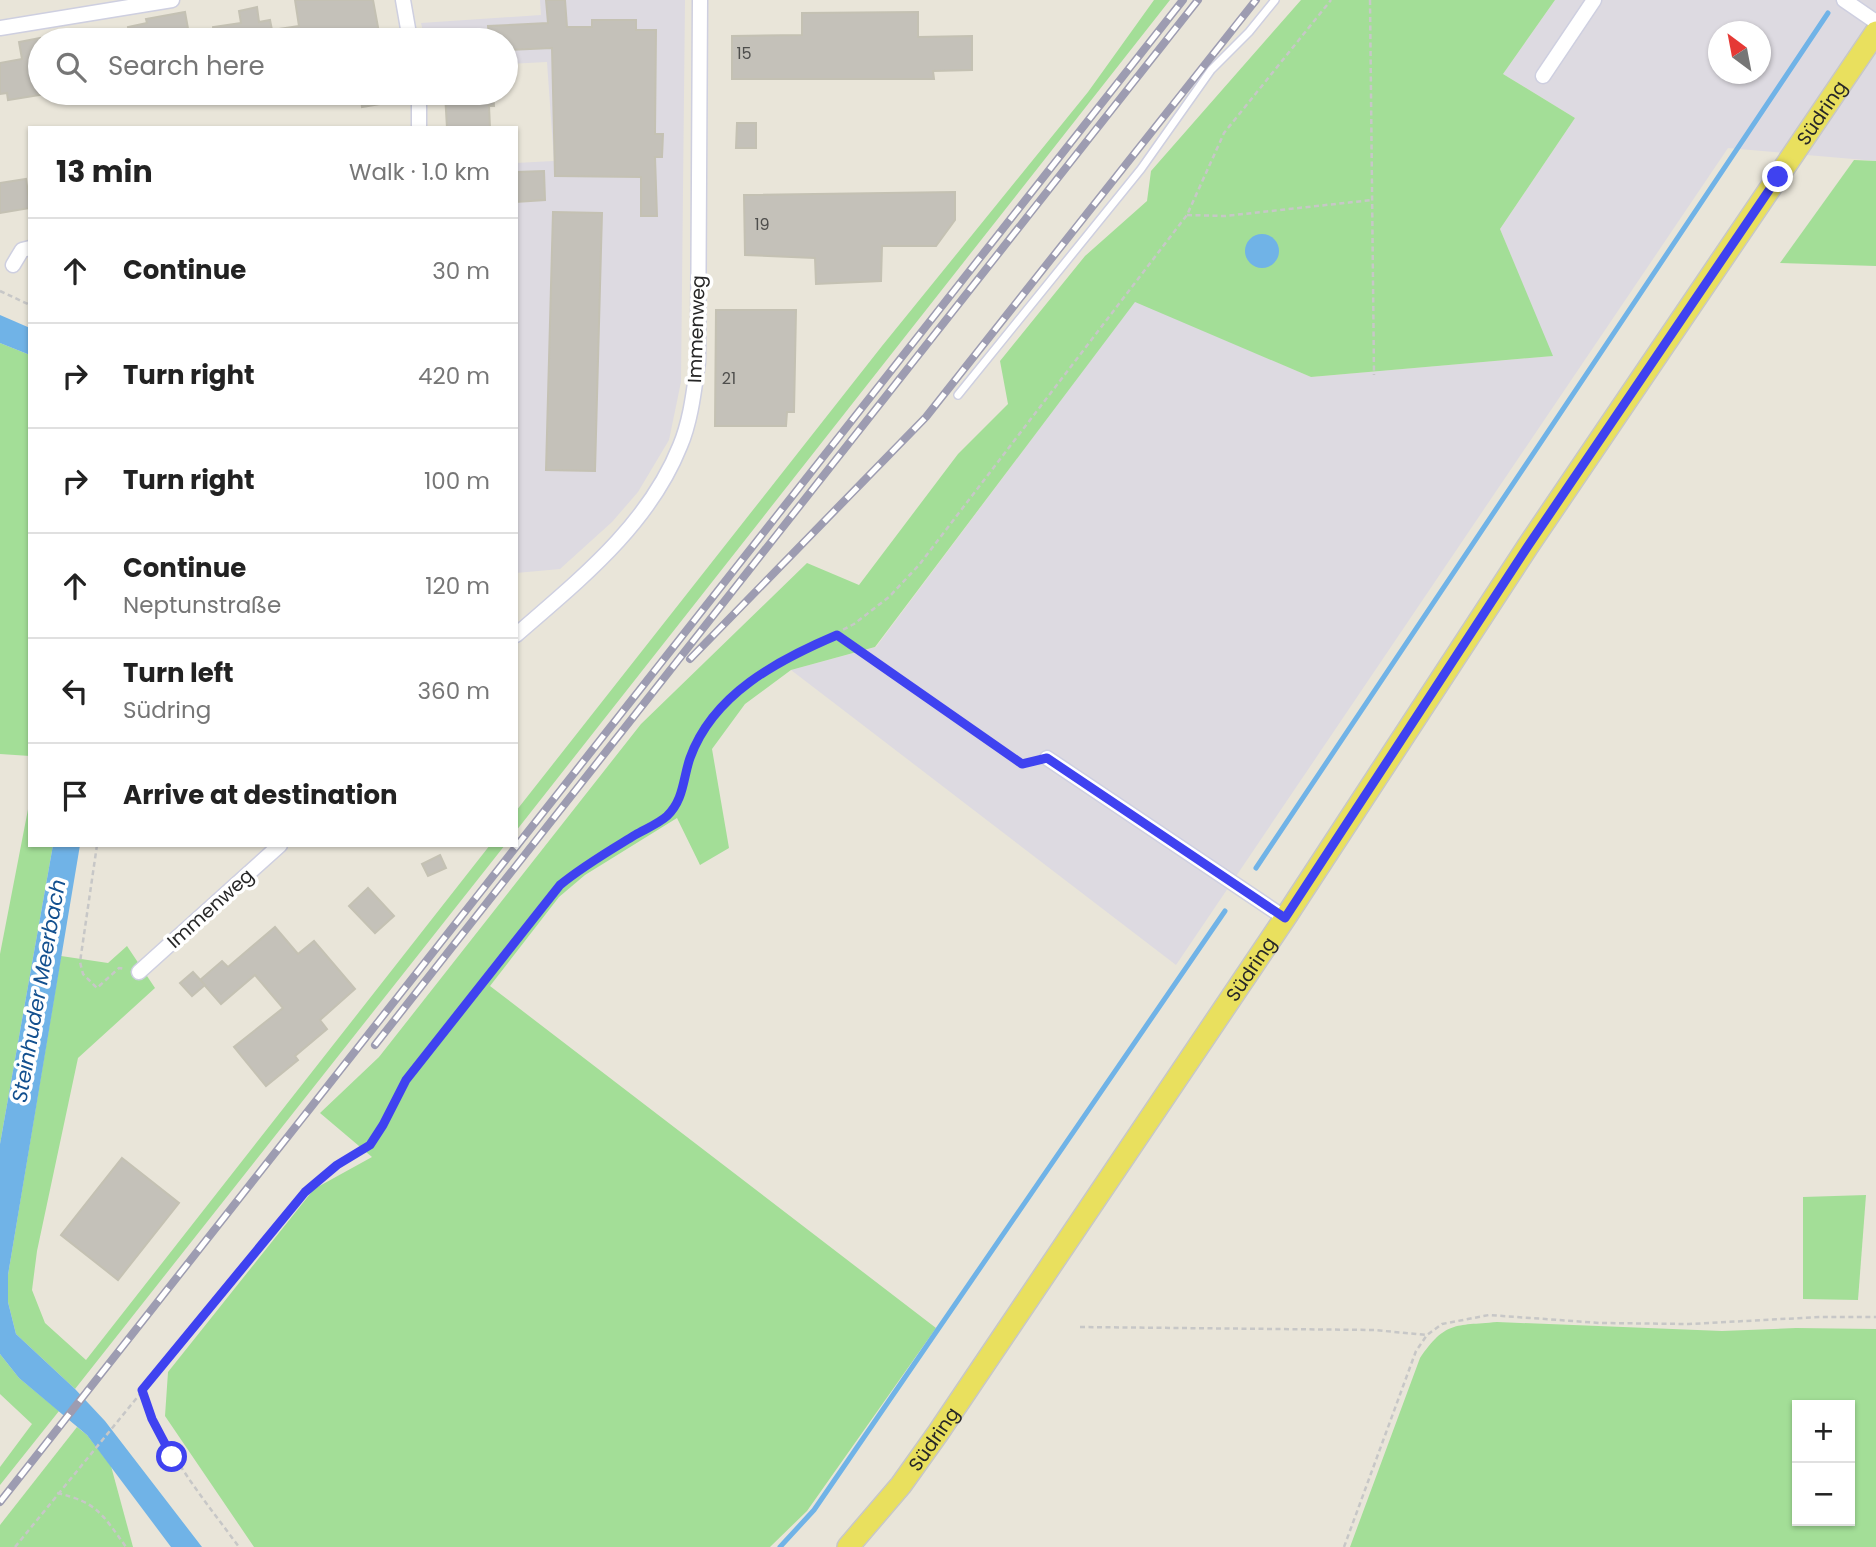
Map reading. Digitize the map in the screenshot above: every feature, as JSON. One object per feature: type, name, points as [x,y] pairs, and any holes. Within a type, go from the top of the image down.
[{"type":"main road","name":"Südring","points":[[848,1547],[901,1485],[938,1433],[1285,918],[1528,546],[1876,33]]},
{"type":"street","points":[[0,28],[172,0]]},
{"type":"street","points":[[403,0],[408,28]]},
{"type":"street","name":"Immenweg","points":[[518,633],[593,568],[630,529],[660,486],[680,446],[692,406],[698,362],[700,0]]},
{"type":"street","points":[[1543,76],[1594,0]]},
{"type":"street","points":[[1844,0],[1876,22]]},
{"type":"street","points":[[419,105],[419,126]]},
{"type":"street","points":[[13,265],[22,250],[28,248]]},
{"type":"street","points":[[1047,758],[1285,918]]},
{"type":"street","name":"Immenweg","points":[[139,972],[278,847]]},
{"type":"lane","points":[[958,395],[1141,169],[1211,70],[1249,32],[1275,0]]},
{"type":"path","points":[[15,1547],[305,1192],[337,1165],[370,1145],[406,1080],[560,885],[581,868],[667,816],[681,796],[690,757],[708,723],[727,701],[771,667],[837,635],[889,597],[919,565],[1188,215],[1224,133],[1331,0]]},
{"type":"path","points":[[1370,0],[1374,374]]},
{"type":"path","points":[[1188,215],[1225,216],[1373,200]]},
{"type":"path","points":[[0,291],[28,304]]},
{"type":"path","points":[[837,635],[1022,764],[1047,758]]},
{"type":"path","points":[[97,847],[83,932],[80,962],[83,974],[97,988],[119,968],[139,972]]},
{"type":"path","points":[[1344,1547],[1416,1351],[1427,1335],[1442,1324],[1489,1315],[1600,1323],[1689,1324],[1876,1317]]},
{"type":"path","points":[[1080,1327],[1374,1330],[1427,1335]]},
{"type":"path","points":[[142,1390],[152,1419],[172,1457],[239,1547]]},
{"type":"path","points":[[57,1493],[80,1498],[100,1512],[126,1547]]},
{"type":"shaded area","points":[[540,0],[685,0],[681,382],[669,440],[638,492],[612,522],[560,569],[518,573],[518,163],[554,161],[547,62],[518,63],[518,28],[422,28],[421,23],[541,15]]},
{"type":"shaded area","points":[[1555,0],[1876,0],[1876,161],[1728,148],[1176,965],[791,670],[876,647],[1135,301],[1311,377],[1552,356],[1500,229],[1575,118],[1503,74]]},
{"type":"green space","points":[[1154,0],[1170,0],[518,828],[518,808],[882,346],[1088,92]]},
{"type":"green space","points":[[1301,0],[1555,0],[1503,74],[1575,118],[1500,229],[1553,356],[1311,377],[1135,302],[875,647],[791,670],[745,704],[712,749],[729,848],[700,865],[677,818],[585,875],[559,897],[490,986],[936,1328],[807,1511],[770,1547],[254,1547],[165,1416],[168,1372],[314,1189],[372,1157],[320,1113],[379,1057],[641,724],[807,563],[859,585],[958,454],[1008,404],[1000,361],[1085,256],[1147,201],[1151,171]]},
{"type":"green space","points":[[1854,160],[1876,161],[1876,266],[1780,263]]},
{"type":"green space","points":[[0,343],[28,354],[28,756],[0,754]]},
{"type":"green space","points":[[28,809],[28,847],[53,847],[0,1144],[0,954]]},
{"type":"green space","points":[[488,847],[503,847],[75,1389],[16,1334],[8,1302],[8,1275],[61,956],[108,963],[127,946],[155,988],[78,1058],[37,1251],[32,1290],[45,1323],[86,1360]]},
{"type":"green space","points":[[1866,1195],[1858,1300],[1803,1299],[1803,1197]]},
{"type":"green space","points":[[1497,1322],[1722,1331],[1876,1329],[1876,1547],[1350,1547],[1420,1358],[1444,1331],[1461,1325]]},
{"type":"green space","points":[[0,1354],[19,1378],[59,1411],[0,1485],[0,1467],[32,1424],[0,1394]]},
{"type":"green space","points":[[77,1427],[87,1435],[111,1466],[133,1547],[0,1547],[0,1525]]},
{"type":"water","points":[[1262,234],[1274,239],[1279,251],[1274,263],[1262,268],[1250,263],[1245,251],[1250,239]]},
{"type":"water","points":[[0,315],[28,327],[28,354],[0,343]]},
{"type":"water","name":"Steinhuder Meerbach","points":[[53,847],[80,847],[8,1275],[8,1302],[16,1334],[105,1421],[202,1547],[171,1547],[87,1435],[19,1378],[0,1354],[0,1144]]},
{"type":"building","points":[[295,0],[373,0],[378,28],[286,28],[299,26]]},
{"type":"building","points":[[546,0],[565,0],[567,27],[592,27],[592,20],[636,20],[636,30],[656,30],[655,134],[663,134],[662,157],[655,157],[657,216],[641,216],[641,177],[555,176],[552,48],[518,49],[518,28],[488,26],[548,23]]},
{"type":"building","points":[[257,7],[259,22],[270,20],[272,28],[213,28],[241,23],[239,11]]},
{"type":"building","points":[[185,12],[188,28],[128,28],[147,23],[146,19]]},
{"type":"building","points":[[918,12],[918,37],[972,36],[972,70],[933,71],[934,79],[732,79],[732,36],[802,35],[802,13]]},
{"type":"building","points":[[28,40],[28,97],[8,100],[7,93],[0,94],[0,63],[22,59],[19,42]]},
{"type":"building","points":[[446,105],[494,105],[489,106],[490,126],[447,126]]},
{"type":"building","points":[[737,123],[756,123],[756,148],[736,148]]},
{"type":"building","points":[[544,171],[545,200],[518,202],[518,172]]},
{"type":"building","points":[[26,179],[28,208],[0,213],[0,183]]},
{"type":"building","points":[[955,192],[955,220],[936,246],[882,246],[881,281],[816,284],[815,258],[745,255],[744,195]]},
{"type":"building","points":[[553,212],[602,213],[595,471],[546,470]]},
{"type":"building","points":[[716,310],[796,310],[794,412],[787,412],[786,426],[715,426]]},
{"type":"building","points":[[440,855],[446,868],[428,876],[422,864]]},
{"type":"building","points":[[368,888],[394,916],[375,933],[349,906]]},
{"type":"building","points":[[275,927],[298,954],[314,941],[355,989],[320,1020],[327,1029],[295,1056],[298,1060],[266,1086],[234,1047],[283,1008],[255,975],[221,1004],[200,980],[222,961],[228,967]]},
{"type":"building","points":[[193,972],[205,985],[192,996],[180,983]]},
{"type":"building","points":[[122,1158],[179,1203],[118,1280],[61,1235]]},
{"type":"waterway","points":[[1256,868],[1828,13]]},
{"type":"waterway","points":[[780,1547],[814,1510],[1225,911]]},
{"type":"railway","points":[[518,844],[1183,0]]},
{"type":"railway","points":[[375,1045],[1198,0]]},
{"type":"railway","points":[[690,659],[926,417],[1256,0]]},
{"type":"railway","points":[[0,1502],[516,847]]},
{"type":"route","points":[[172,1457],[152,1419],[142,1390],[305,1192],[337,1165],[370,1145],[406,1080],[560,885],[581,868],[667,816],[681,796],[690,757],[708,723],[727,701],[771,667],[798,652],[837,635],[1022,764],[1047,758],[1285,918],[1528,546],[1778,177]]}]
